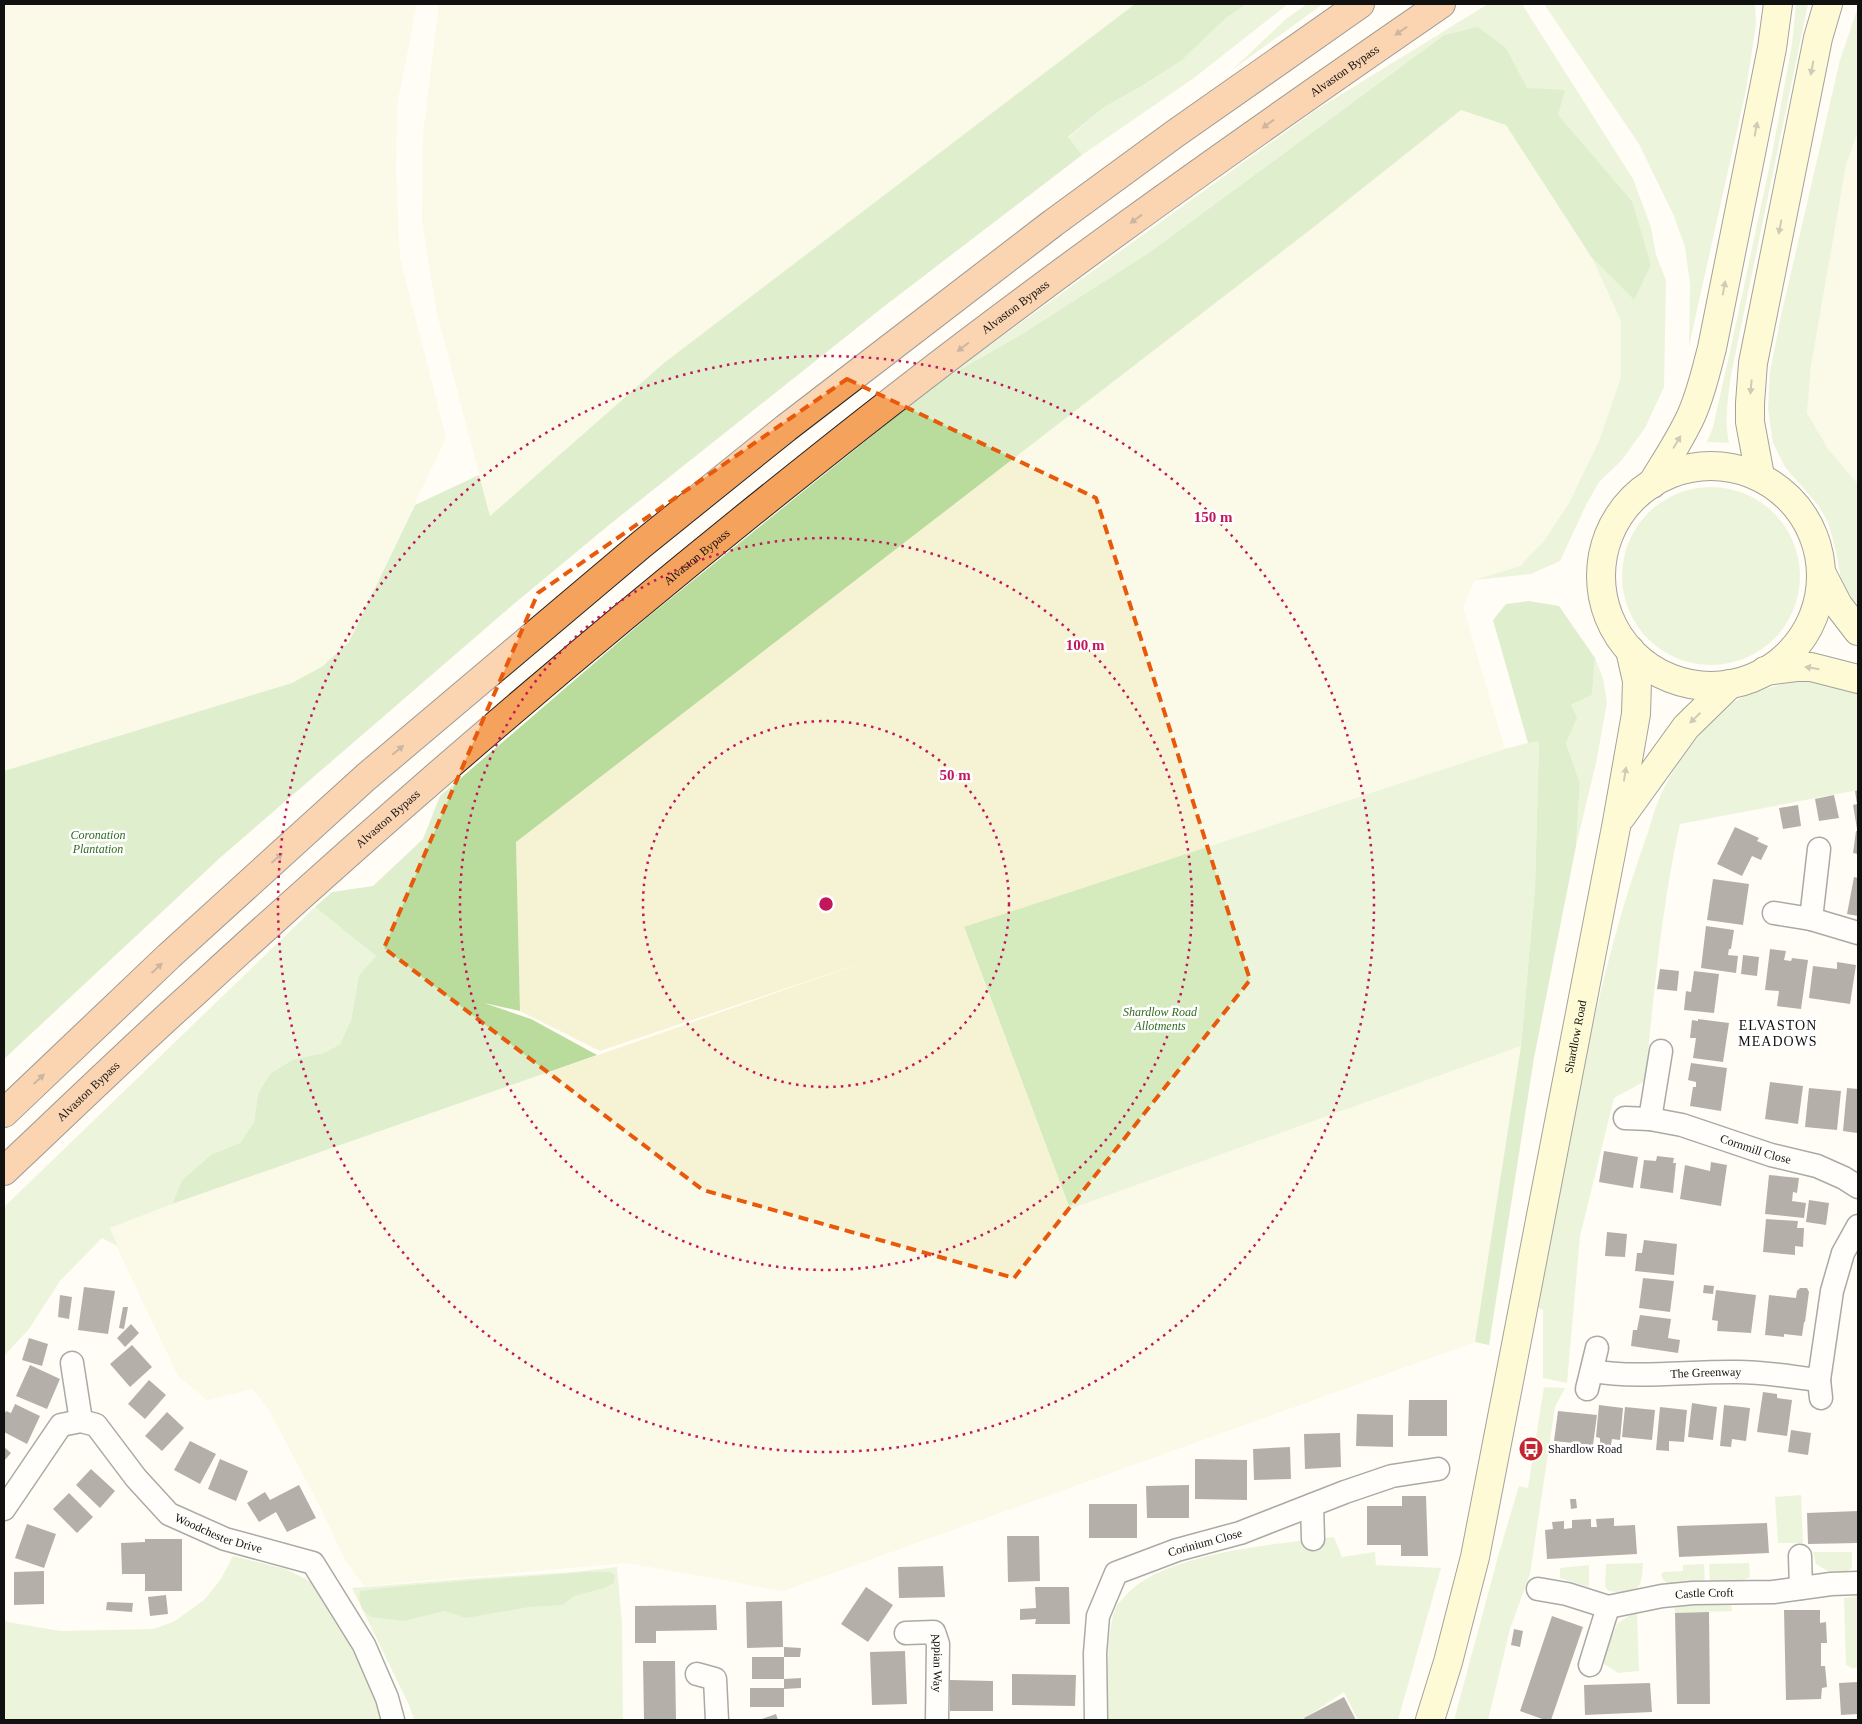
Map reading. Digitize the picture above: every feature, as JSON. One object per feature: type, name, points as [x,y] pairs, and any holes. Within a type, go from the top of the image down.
[{"type":"highway","points":[[4,1113],[169,956],[366,777],[642,544],[794,422],[1045,229],[1176,133],[1360,4]]},
{"type":"highway","name":"Alvaston Bypass","points":[[4,1172],[192,994],[394,813],[602,635],[817,459],[965,345],[1117,232],[1290,107],[1441,4]]},
{"type":"street","points":[[1652,484],[1681,436],[1691,415],[1700,393],[1712,348],[1772,48],[1778,4]]},
{"type":"street","points":[[1760,476],[1750,422],[1753,363],[1818,38],[1828,4]]},
{"type":"street","points":[[1818,38],[1838,4]]},
{"type":"street","points":[[1708,466],[1746,470],[1760,476],[1778,488],[1799,510],[1811,532],[1818,551],[1821,572],[1818,596],[1810,625],[1797,645],[1784,658],[1765,671],[1730,684],[1702,686],[1685,682],[1657,673],[1642,664],[1618,633],[1602,599],[1601,571],[1609,536],[1620,516],[1639,493],[1652,484],[1678,471],[1708,466]]},
{"type":"street","points":[[1821,572],[1838,605],[1858,631]]},
{"type":"street","name":"Shardlow Road","points":[[1430,1720],[1448,1662],[1474,1557],[1617,822],[1636,714],[1637,681],[1630,650]]},
{"type":"street","points":[[1765,671],[1811,667],[1858,679]]},
{"type":"street","name":"Shardlow Road","points":[[1617,822],[1686,727],[1730,684]]},
{"type":"street","points":[[1811,918],[1819,849]]},
{"type":"street","points":[[1774,913],[1811,918],[1858,933]]},
{"type":"street","points":[[1650,1119],[1661,1051]]},
{"type":"street","name":"Cornmill Close","points":[[1625,1118],[1650,1119],[1682,1125],[1771,1155],[1817,1166],[1844,1178],[1858,1187]]},
{"type":"street","name":"The Greenway","points":[[1597,1348],[1589,1380],[1611,1374],[1659,1375],[1740,1372],[1820,1389],[1838,1267],[1858,1226]]},
{"type":"street","points":[[4,1509],[61,1425],[81,1421],[72,1362]]},
{"type":"street","name":"Woodchester Drive","points":[[81,1421],[96,1425],[136,1478],[169,1514],[226,1539],[313,1564],[364,1645],[387,1698],[393,1720]]},
{"type":"street","name":"Corinium Close","points":[[1096,1720],[1095,1652],[1098,1616],[1116,1573],[1177,1550],[1240,1533],[1392,1476],[1438,1469]]},
{"type":"street","points":[[1312,1505],[1313,1539]]},
{"type":"street","points":[[1800,1556],[1802,1588]]},
{"type":"street","name":"Castle Croft","points":[[1538,1589],[1567,1594],[1608,1607],[1662,1596],[1693,1593],[1774,1592],[1830,1584],[1858,1583]]},
{"type":"street","points":[[1590,1665],[1608,1607]]},
{"type":"street","name":"Appian Way","points":[[906,1633],[934,1632],[938,1644],[937,1720]]},
{"type":"street","points":[[697,1674],[715,1679],[716,1720]]},
{"type":"highlighted area","points":[[847,379],[1096,498],[1250,980],[1014,1278],[703,1190],[384,948],[538,593]]},
{"type":"shaded area","points":[[4,4],[417,4],[397,105],[396,174],[400,258],[446,438],[349,642],[323,666],[292,683],[4,771]]},
{"type":"shaded area","points":[[439,4],[1141,4],[664,363],[490,516],[437,313],[422,221],[423,134]]},
{"type":"shaded area","points":[[1461,110],[1506,125],[1583,240],[1621,321],[1621,377],[1599,441],[1569,503],[1544,541],[1520,566],[1475,580],[1463,607],[1505,749],[964,928],[1070,1209],[1521,1046],[1475,1342],[783,1591],[627,1563],[364,1586],[345,1560],[322,1511],[269,1410],[253,1389],[207,1400],[178,1376],[129,1273],[110,1228],[172,1204],[873,959],[600,1051],[520,1011],[516,842],[680,699]]},
{"type":"shaded area","points":[[1858,131],[1858,484],[1812,431],[1807,413],[1811,366],[1846,165]]},
{"type":"green space","name":"Coronation Plantation","points":[[1135,4],[1247,4],[1226,18],[1181,61],[1103,108],[1068,137],[1082,155],[882,308],[609,525],[515,603],[222,856],[4,1059],[4,771],[292,683],[323,666],[349,642],[415,505],[479,475],[490,516],[664,363]]},
{"type":"green space","points":[[1247,4],[1288,4],[1194,78],[1082,155],[1068,138],[1103,108],[1181,61],[1226,18]]},
{"type":"green space","points":[[1307,4],[1323,4],[1232,70],[1286,19]]},
{"type":"green space","points":[[1488,4],[1522,4],[1633,179],[1651,227],[1656,255],[1666,280],[1664,387],[1645,428],[1622,460],[1599,482],[1560,561],[1531,574],[1475,580],[1520,566],[1544,541],[1569,503],[1599,441],[1621,377],[1621,321],[1592,258],[1634,300],[1632,201],[1557,115],[1527,89],[1506,48],[1444,35],[1150,252],[1022,334],[940,381],[1316,110]]},
{"type":"green space","points":[[1544,4],[1755,4],[1756,24],[1746,90],[1689,346],[1690,284],[1685,247],[1674,216],[1639,144]]},
{"type":"green space","points":[[1796,4],[1808,4],[1731,375],[1727,417],[1729,443],[1707,442],[1713,427],[1772,154],[1792,44]]},
{"type":"green space","points":[[1858,7],[1858,131],[1846,165],[1811,366],[1807,413],[1828,449],[1858,484],[1858,623],[1844,596],[1836,551],[1828,522],[1818,505],[1785,467],[1773,443],[1768,409],[1770,372],[1781,316],[1840,60]]},
{"type":"green space","points":[[1478,27],[1506,48],[1527,88],[1565,90],[1558,115],[1632,201],[1651,265],[1634,300],[1592,258],[1506,125],[1461,110],[1315,226],[516,842],[520,1011],[484,1003],[531,1019],[597,1055],[172,1204],[182,1180],[212,1154],[240,1143],[254,1122],[258,1094],[270,1074],[294,1059],[324,1053],[340,1044],[351,1020],[359,975],[376,956],[315,907],[332,892],[373,886],[423,839],[440,796],[649,616],[940,381],[1022,334],[1150,252],[1444,35]]},
{"type":"green space","points":[[1702,487],[1720,487],[1753,497],[1768,507],[1780,519],[1790,534],[1796,550],[1800,576],[1796,602],[1790,618],[1780,633],[1768,645],[1753,655],[1737,661],[1720,665],[1702,665],[1669,655],[1654,645],[1642,633],[1632,618],[1626,602],[1622,585],[1622,567],[1632,534],[1642,519],[1654,507],[1669,497],[1685,491]]},
{"type":"green space","points":[[1529,601],[1559,606],[1595,658],[1592,695],[1571,705],[1577,718],[1566,743],[1580,783],[1576,846],[1534,1058],[1489,1345],[1475,1342],[1521,1046],[1535,888],[1539,741],[1528,743],[1493,620],[1506,604]]},
{"type":"green space","points":[[1595,658],[1603,678],[1607,703],[1596,763],[1576,846],[1580,783],[1566,743],[1576,718],[1571,705],[1592,695]]},
{"type":"green space","points":[[1791,682],[1822,682],[1858,691],[1858,790],[1680,824],[1663,920],[1645,1081],[1614,1098],[1580,1236],[1567,1383],[1543,1378],[1543,1310],[1537,1307],[1575,1106],[1609,957],[1656,807],[1665,786],[1682,758],[1719,713],[1744,697]]},
{"type":"green space","name":"Shardlow Road Allotments","points":[[1539,740],[1535,888],[1521,1046],[1070,1209],[964,927],[1505,749]]},
{"type":"green space","points":[[315,907],[376,956],[359,975],[351,1020],[340,1044],[324,1053],[294,1059],[258,1094],[254,1122],[240,1143],[212,1154],[182,1180],[172,1204],[110,1228],[129,1273],[117,1246],[102,1238],[60,1281],[29,1329],[4,1356],[4,1207]]},
{"type":"green space","points":[[1544,1387],[1565,1388],[1555,1407],[1530,1574],[1510,1629],[1488,1720],[1454,1720],[1519,1486],[1528,1488]]},
{"type":"green space","points":[[1801,1495],[1803,1543],[1778,1543],[1775,1497]]},
{"type":"green space","points":[[1334,1537],[1342,1557],[1375,1552],[1376,1565],[1441,1568],[1398,1720],[1358,1720],[1344,1692],[1304,1720],[1108,1720],[1108,1662],[1112,1618],[1118,1604],[1144,1580],[1167,1569],[1223,1552]]},
{"type":"green space","points":[[1813,1552],[1852,1552],[1852,1568],[1843,1573],[1834,1573],[1816,1564]]},
{"type":"green space","points":[[233,1556],[286,1569],[313,1583],[349,1637],[376,1695],[384,1720],[4,1720],[4,1619],[8,1622],[60,1631],[154,1629],[175,1621],[204,1600],[221,1579]]},
{"type":"green space","points":[[1643,1563],[1642,1579],[1634,1590],[1613,1592],[1607,1590],[1605,1586],[1606,1564]]},
{"type":"green space","points":[[1749,1563],[1750,1577],[1735,1584],[1710,1585],[1709,1564]]},
{"type":"green space","points":[[1704,1564],[1705,1585],[1669,1584],[1663,1580],[1661,1575],[1663,1572],[1683,1571],[1683,1565]]},
{"type":"green space","points":[[1589,1565],[1589,1587],[1560,1578],[1560,1568]]},
{"type":"green space","points":[[617,1567],[622,1623],[623,1720],[414,1720],[409,1705],[352,1588],[574,1572]]},
{"type":"green space","points":[[584,1572],[610,1572],[615,1575],[614,1583],[604,1588],[574,1596],[563,1605],[529,1607],[466,1618],[444,1611],[404,1621],[371,1617],[362,1609],[359,1598],[360,1591],[444,1582]]},
{"type":"green space","points":[[1858,1596],[1858,1668],[1852,1668],[1846,1665],[1844,1598]]},
{"type":"green space","points":[[1675,1603],[1731,1603],[1732,1611],[1675,1613]]},
{"type":"green space","points":[[1637,1610],[1639,1671],[1618,1673],[1601,1662],[1617,1624]]},
{"type":"building","points":[[1858,790],[1857,829],[1853,805],[1857,804],[1855,791]]},
{"type":"building","points":[[1834,795],[1839,818],[1819,821],[1815,799]]},
{"type":"building","points":[[1798,805],[1801,826],[1783,829],[1779,808]]},
{"type":"building","points":[[1735,827],[1759,838],[1757,841],[1768,846],[1761,860],[1752,856],[1742,876],[1717,864]]},
{"type":"building","points":[[1856,831],[1858,831],[1858,854],[1853,853]]},
{"type":"building","points":[[1854,877],[1858,878],[1858,916],[1847,914]]},
{"type":"building","points":[[1713,879],[1749,884],[1743,925],[1707,920]]},
{"type":"building","points":[[1706,926],[1734,930],[1731,949],[1729,949],[1728,955],[1738,956],[1736,973],[1701,968]]},
{"type":"building","points":[[1770,949],[1786,951],[1784,960],[1791,961],[1792,958],[1808,960],[1801,1009],[1777,1006],[1779,991],[1765,990]]},
{"type":"building","points":[[1743,955],[1759,957],[1757,976],[1741,974]]},
{"type":"building","points":[[1837,962],[1856,965],[1850,1004],[1809,998],[1813,966],[1837,969]]},
{"type":"building","points":[[1660,969],[1679,971],[1677,991],[1657,989]]},
{"type":"building","points":[[1694,971],[1719,974],[1714,1013],[1684,1010],[1686,991],[1691,992]]},
{"type":"building","points":[[1698,1019],[1729,1023],[1723,1062],[1693,1058],[1696,1038],[1690,1038],[1692,1020],[1698,1021]]},
{"type":"building","points":[[1691,1063],[1727,1068],[1721,1111],[1690,1106],[1693,1087],[1696,1087],[1696,1082],[1688,1080]]},
{"type":"building","points":[[1770,1082],[1803,1086],[1798,1124],[1765,1119]]},
{"type":"building","points":[[1809,1088],[1841,1091],[1837,1130],[1805,1127]]},
{"type":"building","points":[[1847,1088],[1858,1089],[1857,1133],[1843,1131]]},
{"type":"building","points":[[1604,1151],[1638,1157],[1633,1188],[1599,1182]]},
{"type":"building","points":[[1657,1156],[1674,1158],[1673,1163],[1676,1163],[1673,1193],[1640,1188],[1644,1160],[1656,1161]]},
{"type":"building","points":[[1711,1162],[1727,1165],[1721,1206],[1680,1199],[1685,1165],[1710,1171]]},
{"type":"building","points":[[1769,1175],[1799,1178],[1797,1193],[1793,1192],[1792,1201],[1806,1203],[1804,1218],[1765,1214]]},
{"type":"building","points":[[1809,1200],[1829,1203],[1826,1225],[1806,1222]]},
{"type":"building","points":[[1766,1219],[1798,1221],[1797,1228],[1804,1228],[1803,1247],[1795,1246],[1795,1255],[1763,1252]]},
{"type":"building","points":[[1607,1232],[1627,1234],[1625,1257],[1605,1256]]},
{"type":"building","points":[[1644,1240],[1677,1244],[1674,1275],[1635,1271],[1637,1253],[1642,1253]]},
{"type":"building","points":[[1643,1278],[1674,1281],[1670,1312],[1639,1308]]},
{"type":"building","points":[[1704,1285],[1714,1286],[1713,1294],[1703,1293]]},
{"type":"building","points":[[84,1287],[115,1291],[108,1334],[78,1330]]},
{"type":"building","points":[[1800,1288],[1807,1288],[1809,1292],[1802,1336],[1784,1334],[1784,1337],[1765,1335],[1769,1295],[1796,1298],[1797,1291]]},
{"type":"building","points":[[1716,1290],[1756,1295],[1751,1333],[1717,1331],[1718,1321],[1712,1320]]},
{"type":"building","points":[[60,1295],[72,1297],[69,1319],[58,1317]]},
{"type":"building","points":[[123,1307],[128,1307],[124,1329],[119,1328]]},
{"type":"building","points":[[1640,1315],[1671,1319],[1668,1338],[1680,1340],[1678,1353],[1631,1346],[1633,1330],[1637,1330]]},
{"type":"building","points":[[131,1324],[139,1333],[125,1347],[117,1338]]},
{"type":"building","points":[[29,1338],[48,1344],[42,1366],[22,1360]]},
{"type":"building","points":[[132,1345],[152,1367],[130,1387],[110,1364]]},
{"type":"building","points":[[30,1365],[60,1379],[47,1409],[16,1396]]},
{"type":"building","points":[[149,1380],[166,1395],[145,1419],[128,1404]]},
{"type":"building","points":[[1763,1392],[1777,1394],[1777,1398],[1792,1400],[1787,1436],[1757,1432]]},
{"type":"building","points":[[1409,1400],[1447,1400],[1447,1436],[1408,1436]]},
{"type":"building","points":[[1692,1403],[1717,1407],[1713,1440],[1688,1437]]},
{"type":"building","points":[[15,1404],[40,1416],[27,1444],[4,1432],[4,1415],[6,1411],[11,1413]]},
{"type":"building","points":[[1599,1405],[1623,1408],[1620,1440],[1612,1439],[1610,1451],[1606,1452],[1600,1451],[1600,1438],[1596,1437]]},
{"type":"building","points":[[1724,1405],[1750,1408],[1746,1441],[1732,1439],[1731,1447],[1720,1446]]},
{"type":"building","points":[[1625,1407],[1655,1410],[1652,1440],[1622,1437]]},
{"type":"building","points":[[1660,1407],[1687,1410],[1684,1442],[1669,1441],[1669,1451],[1656,1450]]},
{"type":"building","points":[[1558,1411],[1597,1415],[1593,1445],[1554,1441]]},
{"type":"building","points":[[167,1412],[184,1428],[162,1451],[145,1436]]},
{"type":"building","points":[[1357,1414],[1393,1415],[1393,1447],[1356,1446]]},
{"type":"building","points":[[1791,1430],[1811,1433],[1808,1455],[1788,1452]]},
{"type":"building","points":[[1340,1433],[1341,1467],[1305,1469],[1304,1434]]},
{"type":"building","points":[[190,1441],[216,1454],[200,1484],[174,1470]]},
{"type":"building","points":[[4,1447],[11,1453],[4,1461]]},
{"type":"building","points":[[1290,1447],[1291,1479],[1254,1480],[1253,1449]]},
{"type":"building","points":[[220,1459],[248,1471],[236,1501],[208,1489]]},
{"type":"building","points":[[1195,1459],[1247,1460],[1247,1500],[1195,1499]]},
{"type":"building","points":[[91,1469],[115,1491],[100,1508],[76,1485]]},
{"type":"building","points":[[299,1485],[316,1518],[287,1532],[276,1512],[259,1522],[247,1503],[265,1492],[270,1500]]},
{"type":"building","points":[[1189,1485],[1189,1518],[1147,1518],[1146,1486]]},
{"type":"building","points":[[69,1493],[93,1517],[77,1533],[53,1509]]},
{"type":"building","points":[[1402,1496],[1426,1496],[1428,1556],[1401,1556],[1401,1545],[1367,1545],[1367,1506],[1402,1506]]},
{"type":"building","points":[[1570,1499],[1576,1499],[1577,1508],[1571,1509]]},
{"type":"building","points":[[1089,1504],[1137,1504],[1137,1538],[1089,1538]]},
{"type":"building","points":[[1858,1511],[1858,1543],[1808,1544],[1807,1513]]},
{"type":"building","points":[[1614,1518],[1614,1526],[1635,1525],[1637,1554],[1547,1559],[1545,1530],[1553,1529],[1552,1522],[1564,1521],[1564,1529],[1572,1528],[1572,1520],[1591,1519],[1591,1527],[1597,1527],[1596,1519]]},
{"type":"building","points":[[1767,1523],[1769,1553],[1679,1557],[1677,1526]]},
{"type":"building","points":[[27,1524],[56,1534],[44,1568],[15,1558]]},
{"type":"building","points":[[1007,1536],[1039,1536],[1040,1581],[1008,1582]]},
{"type":"building","points":[[145,1539],[182,1539],[182,1591],[145,1591],[145,1574],[122,1574],[121,1543],[145,1542]]},
{"type":"building","points":[[943,1566],[945,1597],[899,1598],[898,1567]]},
{"type":"building","points":[[44,1571],[44,1604],[14,1605],[14,1572]]},
{"type":"building","points":[[866,1587],[893,1605],[868,1642],[841,1624]]},
{"type":"building","points":[[1035,1587],[1069,1587],[1070,1624],[1035,1624],[1036,1619],[1020,1620],[1020,1609],[1036,1608]]},
{"type":"building","points":[[166,1595],[168,1614],[150,1616],[148,1597]]},
{"type":"building","points":[[782,1601],[783,1647],[747,1648],[746,1602]]},
{"type":"building","points":[[107,1602],[133,1603],[132,1612],[106,1610]]},
{"type":"building","points":[[716,1605],[717,1630],[656,1631],[656,1643],[635,1643],[635,1606]]},
{"type":"building","points":[[1784,1610],[1820,1610],[1820,1623],[1826,1622],[1827,1643],[1821,1643],[1821,1666],[1825,1666],[1827,1687],[1822,1688],[1821,1699],[1786,1700]]},
{"type":"building","points":[[1709,1612],[1710,1704],[1677,1704],[1675,1613]]},
{"type":"building","points":[[1552,1616],[1583,1627],[1551,1720],[1545,1720],[1520,1711]]},
{"type":"building","points":[[1514,1629],[1523,1631],[1520,1647],[1511,1645]]},
{"type":"building","points":[[784,1647],[801,1648],[800,1657],[784,1657]]},
{"type":"building","points":[[905,1651],[907,1704],[872,1705],[870,1652]]},
{"type":"building","points":[[752,1657],[784,1657],[784,1679],[752,1679]]},
{"type":"building","points":[[643,1661],[675,1661],[676,1720],[644,1720]]},
{"type":"building","points":[[1012,1674],[1076,1675],[1075,1706],[1012,1705]]},
{"type":"building","points":[[801,1678],[801,1688],[784,1689],[784,1679]]},
{"type":"building","points":[[950,1680],[993,1681],[993,1711],[950,1711]]},
{"type":"building","points":[[1858,1682],[1858,1714],[1841,1715],[1839,1683]]},
{"type":"building","points":[[1650,1683],[1652,1712],[1585,1715],[1584,1685]]},
{"type":"building","points":[[750,1688],[784,1688],[784,1707],[750,1707]]},
{"type":"building","points":[[1344,1697],[1356,1720],[1306,1720],[1304,1718]]},
{"type":"building","points":[[776,1714],[778,1720],[759,1720]]},
{"type":"place","name":"Shardlow Road","points":[[1531,1449]]},
{"type":"district","name":"ELVASTON MEADOWS","points":[[1778,1034]]}]
